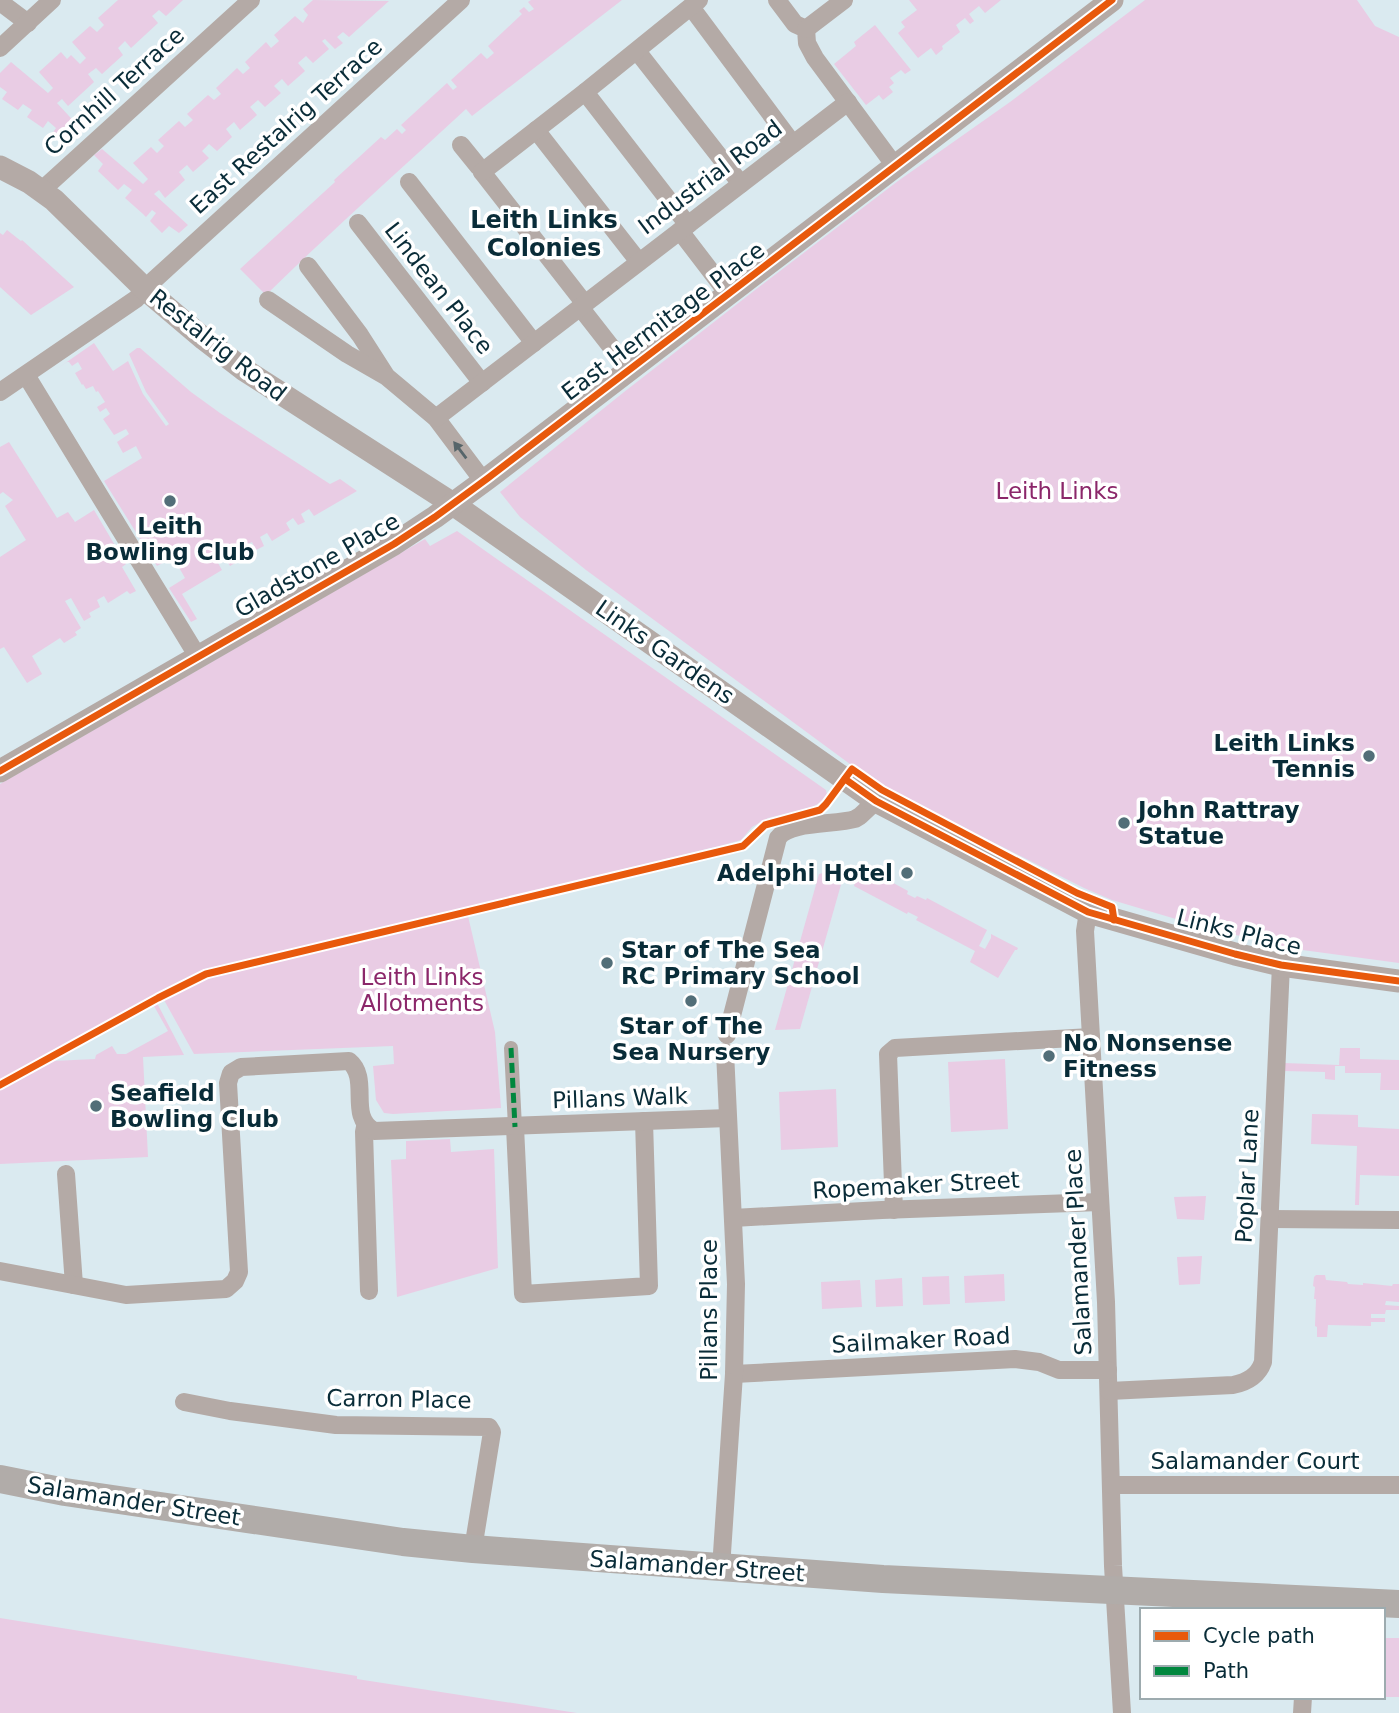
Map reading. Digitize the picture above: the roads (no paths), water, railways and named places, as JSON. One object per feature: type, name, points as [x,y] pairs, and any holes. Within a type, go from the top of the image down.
[{"type":"main road","name":"Salamander Street","points":[[0,1479],[65,1492],[403,1542],[473,1549],[996,1585],[1399,1604]]},
{"type":"street","points":[[0,48],[52,0]]},
{"type":"street","name":"Cornhill Terrace","points":[[42,190],[251,0]]},
{"type":"street","name":"East Restalrig Terrace","points":[[0,392],[136,299],[461,0]]},
{"type":"street","points":[[777,0],[795,24],[806,29]]},
{"type":"street","points":[[806,29],[844,0]]},
{"type":"street","name":"East Hermitage Place","points":[[453,504],[1112,0]]},
{"type":"street","points":[[0,2],[28,23]]},
{"type":"street","points":[[482,172],[695,3],[793,144]]},
{"type":"street","points":[[806,29],[809,47],[895,166]]},
{"type":"street","points":[[637,51],[741,184]]},
{"type":"street","points":[[585,92],[729,295]]},
{"type":"street","name":"Industrial Road","points":[[436,418],[848,102]]},
{"type":"street","points":[[536,130],[639,262]]},
{"type":"street","points":[[461,145],[483,169],[482,172],[630,371]]},
{"type":"street","name":"Restalrig Road","points":[[0,167],[42,190],[145,289],[258,380],[453,504]]},
{"type":"street","points":[[410,182],[534,343]]},
{"type":"street","name":"Lindean Place","points":[[358,223],[482,383]]},
{"type":"street","points":[[308,266],[387,377]]},
{"type":"street","points":[[268,300],[346,354],[387,377],[436,418],[484,482]]},
{"type":"street","points":[[26,375],[198,657]]},
{"type":"street","name":"Gladstone Place","points":[[0,771],[401,539],[453,504]]},
{"type":"street","name":"Links Gardens","points":[[453,504],[876,801],[1081,908]]},
{"type":"street","name":"Pillans Place","points":[[721,1568],[734,1374],[736,1284],[726,1043],[781,833],[793,828],[848,821],[860,816],[876,801]]},
{"type":"street","name":"Links Place","points":[[1081,908],[1114,920],[1281,965],[1399,981]]},
{"type":"street","name":"Salamander Place","points":[[1081,908],[1085,931],[1100,1202],[1122,1713]]},
{"type":"street","name":"Poplar Lane","points":[[1109,1391],[1233,1385],[1258,1373],[1263,1362],[1281,965]]},
{"type":"street","points":[[894,1210],[888,1054],[895,1048],[1091,1037]]},
{"type":"street","points":[[511,1048],[523,1294],[649,1286],[644,1121]]},
{"type":"street","points":[[0,1271],[126,1295],[226,1289],[235,1281],[239,1272],[228,1083],[231,1073],[241,1067],[349,1061],[358,1074],[361,1116],[366,1126],[364,1132],[369,1291]]},
{"type":"street","name":"Pillans Walk","points":[[366,1126],[374,1131],[442,1130],[728,1118]]},
{"type":"street","points":[[66,1174],[74,1285]]},
{"type":"street","name":"Ropemaker Street","points":[[733,1218],[1100,1202]]},
{"type":"street","points":[[1270,1219],[1399,1220]]},
{"type":"street","name":"Sailmaker Road","points":[[734,1374],[1015,1359],[1059,1370],[1108,1370]]},
{"type":"street","name":"Carron Place","points":[[184,1402],[336,1425],[489,1427],[492,1432],[473,1549]]},
{"type":"street","name":"Salamander Court","points":[[1111,1485],[1399,1485]]},
{"type":"place","name":"Leith Bowling Club","points":[[170,501]]},
{"type":"place","name":"Leith Links Tennis","points":[[1369,756]]},
{"type":"place","name":"John Rattray Statue","points":[[1124,823]]},
{"type":"place","name":"Adelphi Hotel","points":[[907,873]]},
{"type":"place","name":"Star of The Sea RC Primary School","points":[[607,963]]},
{"type":"place","name":"Star of The Sea Nursery","points":[[691,1001]]},
{"type":"place","name":"No Nonsense Fitness","points":[[1049,1056]]},
{"type":"place","name":"Seafield Bowling Club","points":[[96,1106]]},
{"type":"district","name":"Leith Links Colonies","points":[[544,234]]},
{"type":"park label","name":"Leith Links","points":[[1057,491]]},
{"type":"park label","name":"Leith Links Allotments","points":[[422,990]]}]
